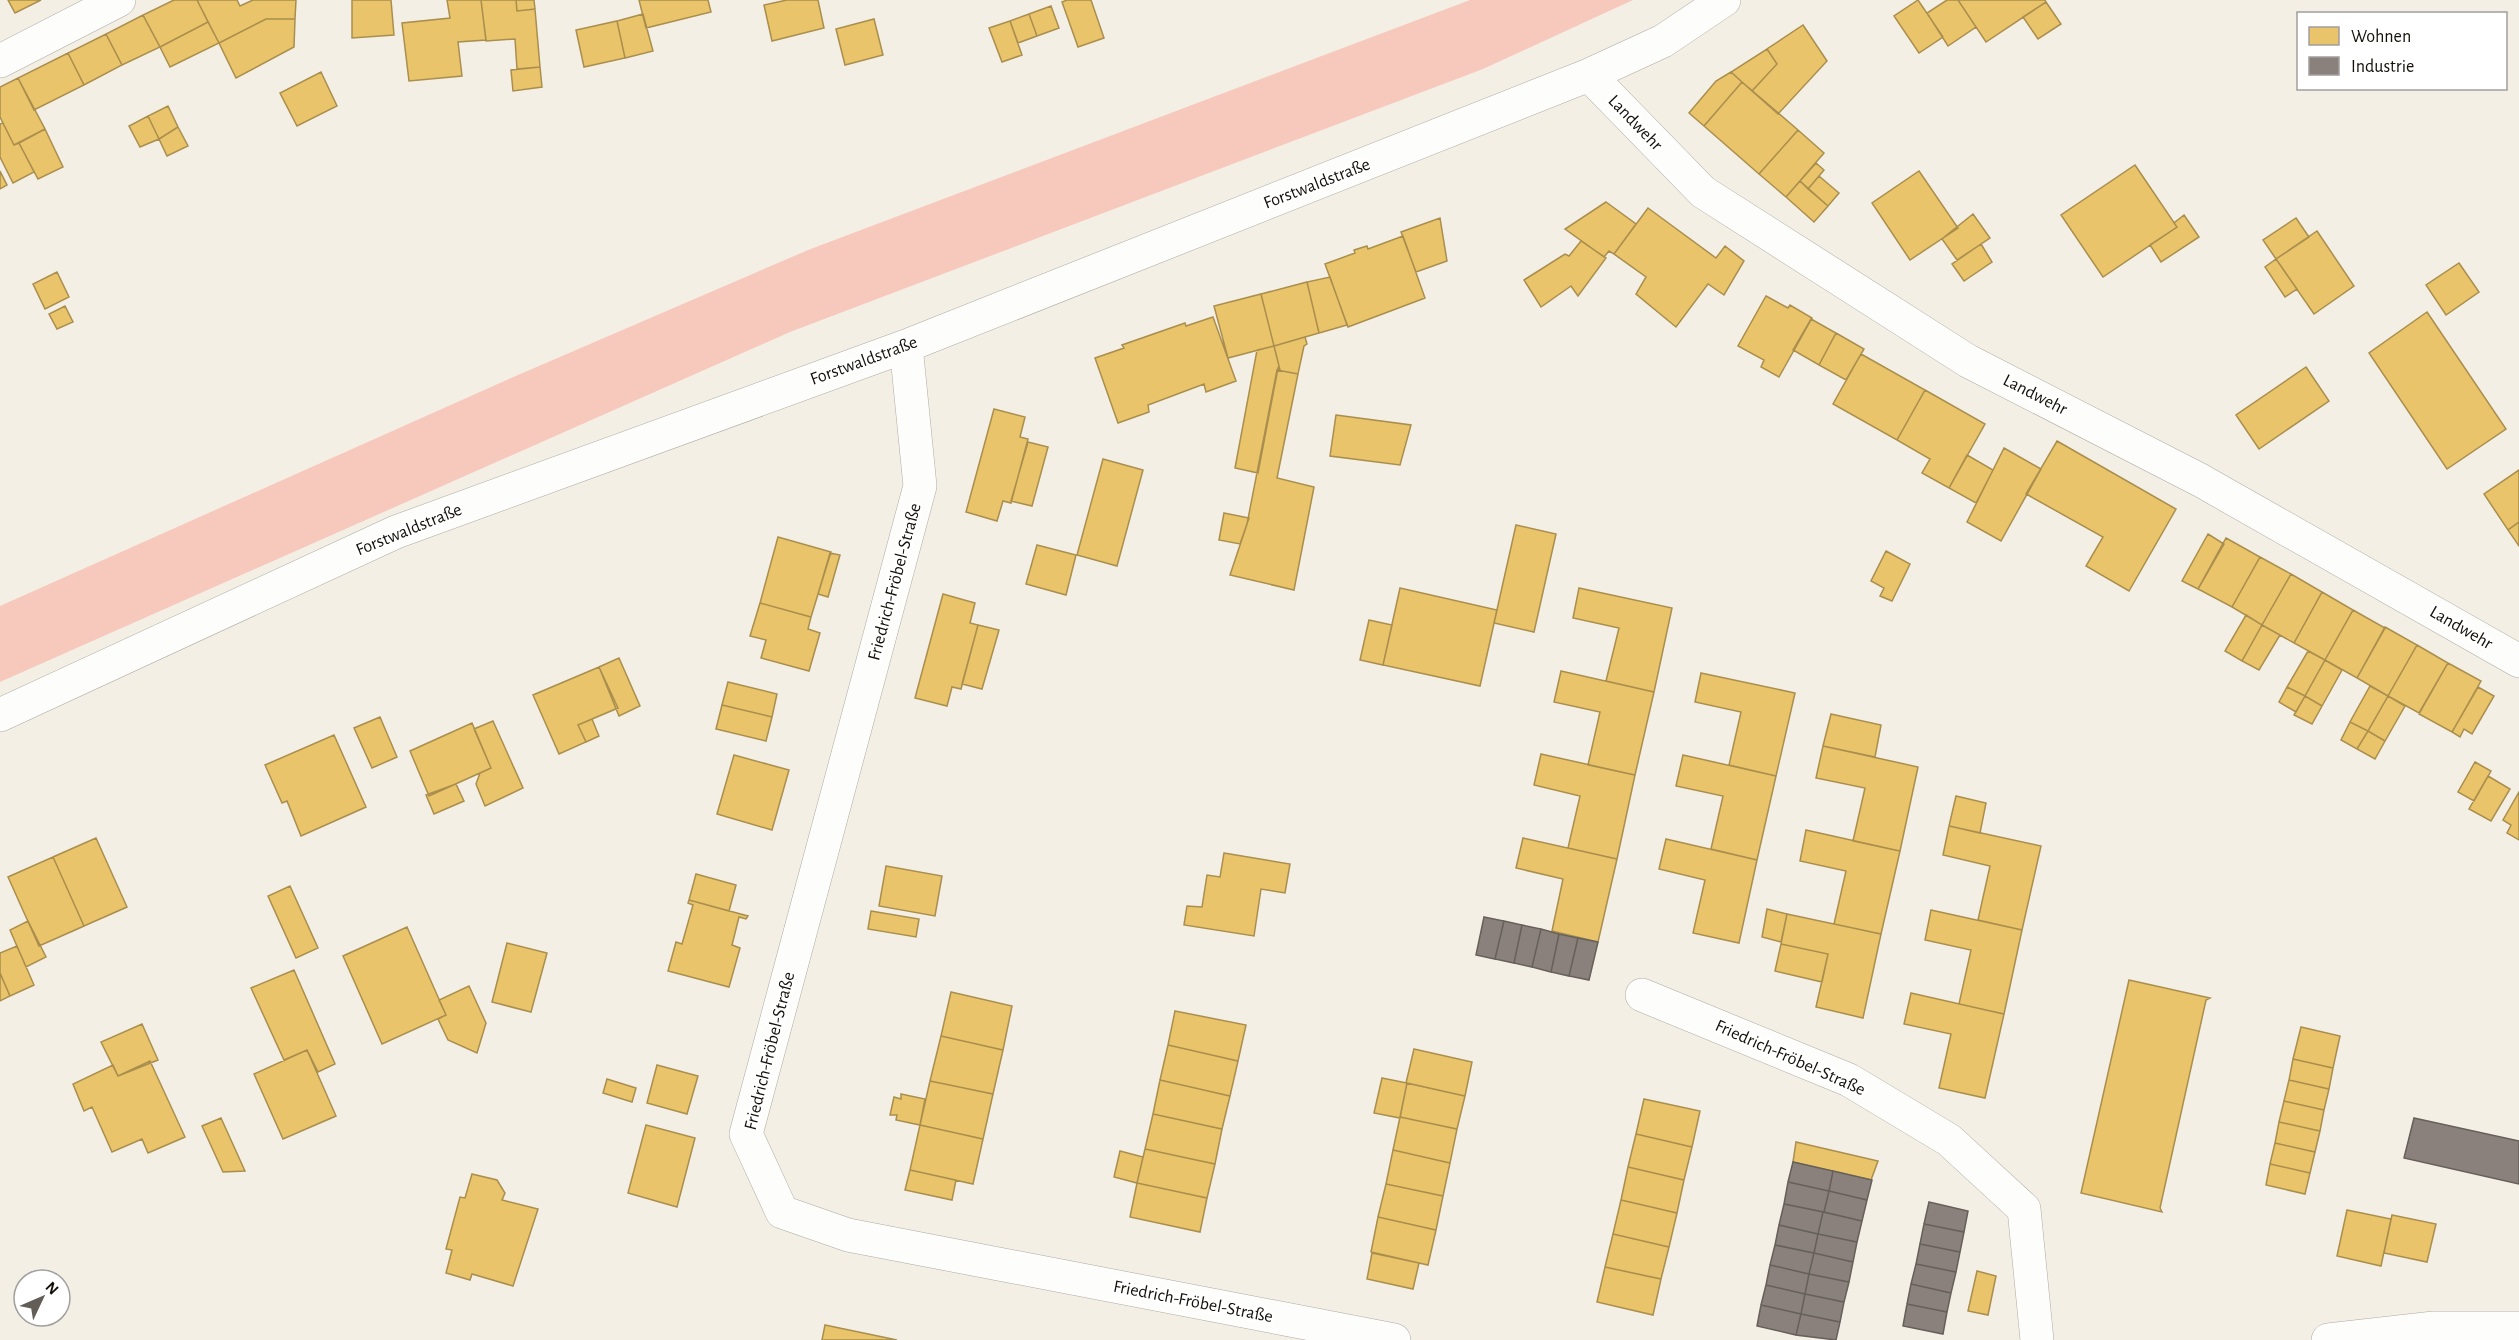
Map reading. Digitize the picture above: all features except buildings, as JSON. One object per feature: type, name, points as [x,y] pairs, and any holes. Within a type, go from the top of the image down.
[{"type":"street","name":"Forstwaldstraße","points":[[0,715],[396,532],[906,346],[1589,75],[1663,41],[1724,0]]},
{"type":"street","points":[[0,61],[112,2]]},
{"type":"street","name":"Landwehr","points":[[1589,75],[1703,192],[1968,361],[2200,480],[2519,661]]},
{"type":"street","name":"Friedrich-Fröbel-Straße","points":[[906,346],[921,486],[746,1134],[782,1212],[848,1235],[1394,1340]]},
{"type":"street","name":"Friedrich-Fröbel-Straße","points":[[1641,995],[1850,1080],[1949,1140],[2024,1209],[2037,1340]]},
{"type":"street","points":[[2328,1340],[2434,1328],[2519,1328]]},
{"type":"shaded area","points":[[1470,0],[1633,0],[1483,69],[790,332],[0,682],[0,606],[511,378],[808,250]]}]
